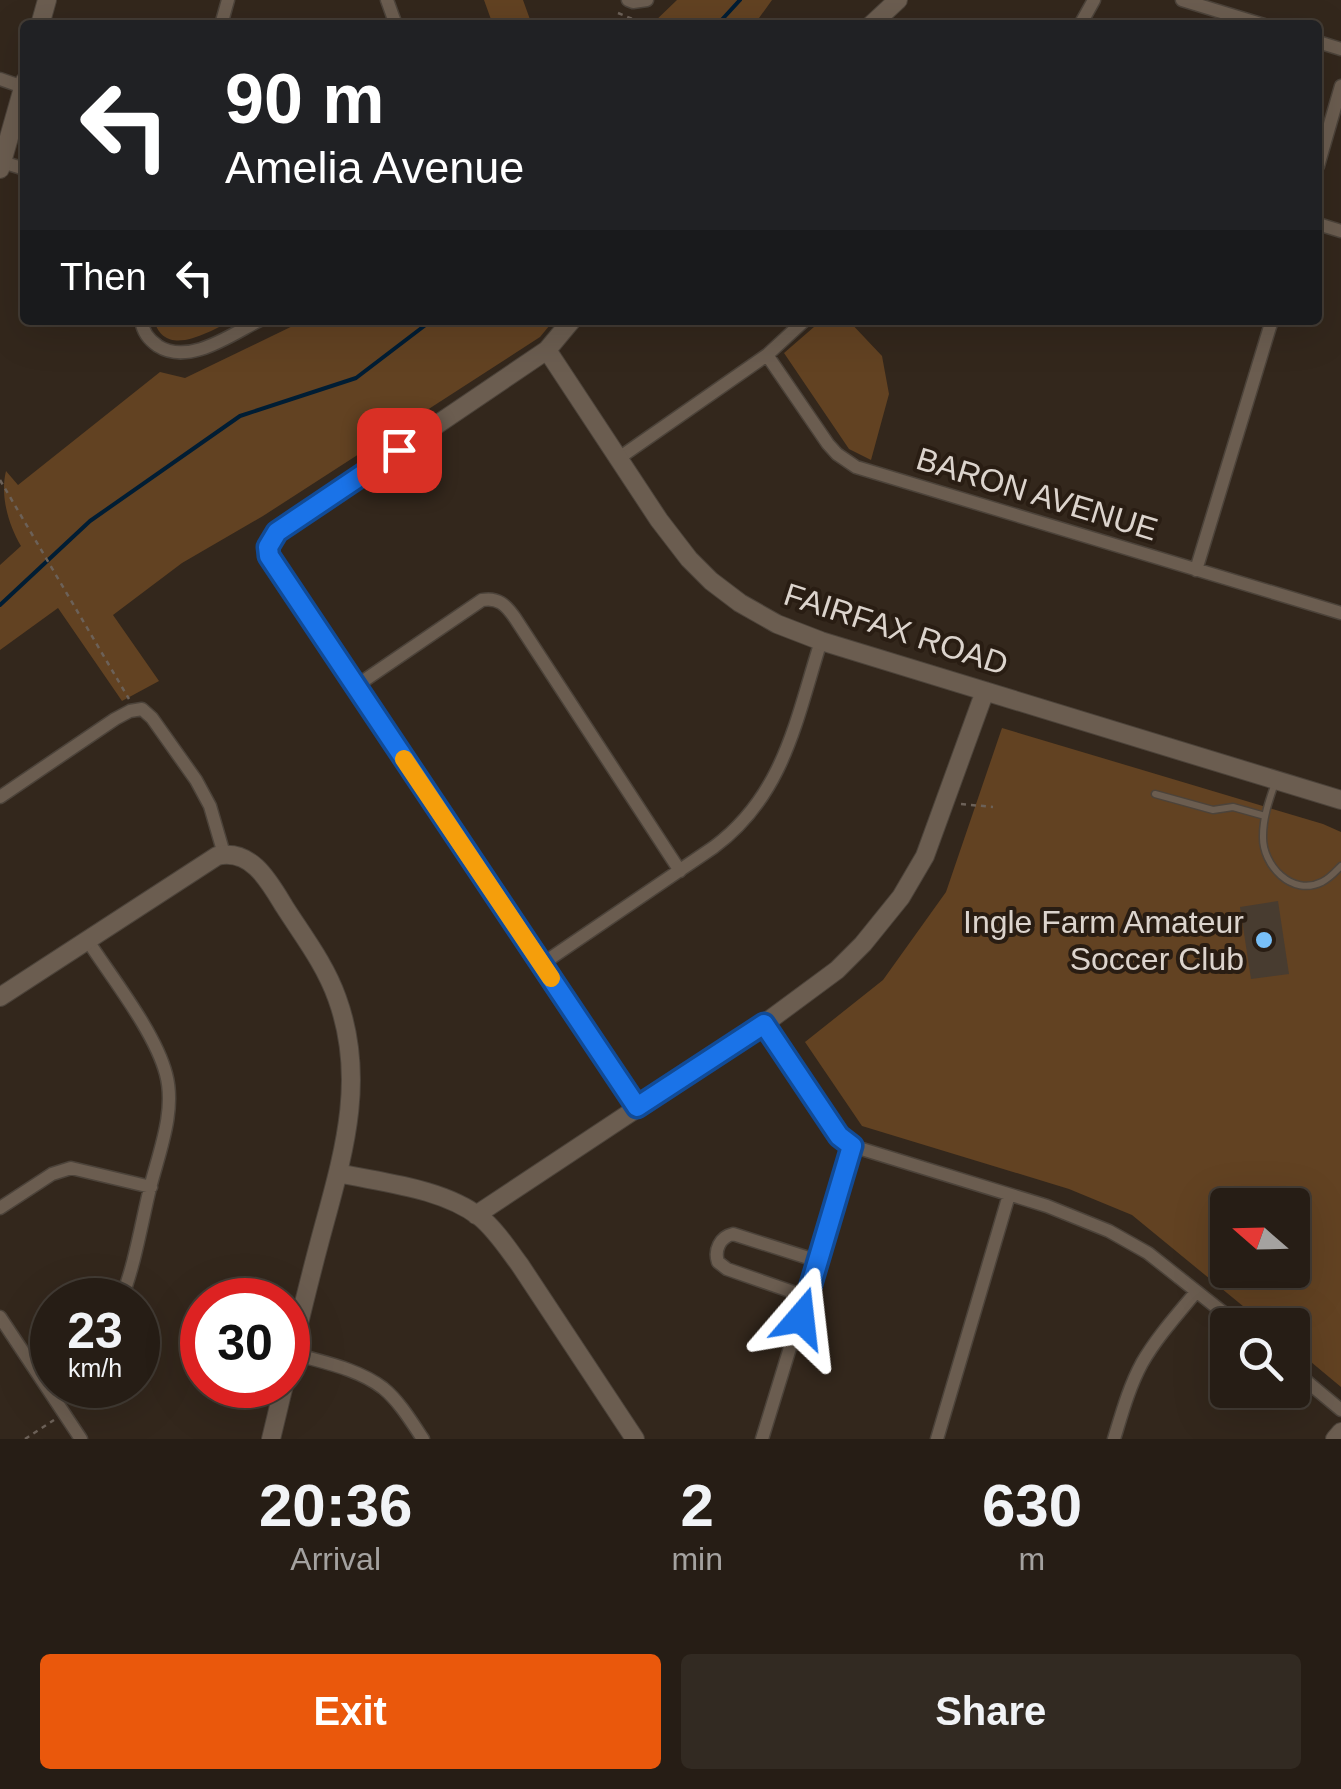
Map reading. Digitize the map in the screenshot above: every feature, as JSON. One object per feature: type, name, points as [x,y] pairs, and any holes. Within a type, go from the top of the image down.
[{"type":"street","points":[[628,0],[647,0]]},
{"type":"street","points":[[876,20],[898,0]]},
{"type":"street","points":[[1188,1],[1248,20]]},
{"type":"street","points":[[1322,152],[1341,86]]},
{"type":"street","points":[[1,166],[20,98]]},
{"type":"street","points":[[142,325],[149,339],[166,351],[182,353],[250,325]]},
{"type":"street","points":[[568,325],[547,350],[285,526],[273,536],[268,547],[272,562],[637,1107]]},
{"type":"street","points":[[618,458],[767,355],[800,325]]},
{"type":"street","points":[[1196,570],[1270,325]]},
{"type":"street","name":"FAIRFAX ROAD","points":[[547,350],[671,536],[711,581],[764,617],[821,641],[1341,800]]},
{"type":"street","name":"BARON AVENUE","points":[[767,355],[828,444],[856,467],[1341,613]]},
{"type":"street","points":[[356,686],[482,600],[502,602],[680,871]]},
{"type":"street","points":[[542,964],[730,836],[756,809],[784,755],[821,641]]},
{"type":"street","points":[[476,1214],[764,1024],[837,970],[883,920],[916,874],[985,691]]},
{"type":"street","points":[[0,797],[115,718],[134,709],[146,711],[196,780],[210,806],[224,854]]},
{"type":"street","points":[[0,997],[208,861],[224,854],[250,861],[263,873],[320,961],[336,995],[353,1068],[338,1172],[310,1282]]},
{"type":"street","points":[[88,941],[146,1030],[169,1086],[168,1115],[127,1278]]},
{"type":"street","points":[[764,1024],[839,1136],[852,1146],[1109,1230],[1148,1253],[1216,1308]]},
{"type":"street","points":[[762,1439],[852,1146]]},
{"type":"street","points":[[0,1208],[52,1174],[72,1168],[150,1187]]},
{"type":"street","points":[[338,1172],[438,1197],[476,1214],[520,1265],[634,1439]]},
{"type":"street","points":[[937,1439],[1009,1195]]},
{"type":"street","points":[[808,1298],[727,1269],[718,1262],[717,1252],[722,1240],[733,1234],[818,1261]]},
{"type":"street","points":[[1114,1439],[1142,1364],[1196,1292]]},
{"type":"street","points":[[0,1317],[30,1354]]},
{"type":"street","points":[[310,1364],[352,1371],[381,1386],[423,1439]]},
{"type":"street","points":[[1310,1384],[1341,1410]]},
{"type":"street","points":[[61,1408],[80,1439]]},
{"type":"street","points":[[271,1439],[278,1408]]},
{"type":"street","points":[[1335,1439],[1341,1432]]},
{"type":"lane","points":[[1276,779],[1265,816],[1264,848],[1268,859],[1283,878],[1302,886],[1322,882],[1341,866]]},
{"type":"lane","points":[[1155,794],[1212,810],[1233,807],[1265,816]]},
{"type":"path","points":[[618,13],[635,20]]},
{"type":"path","points":[[0,480],[134,709]]},
{"type":"path","points":[[945,804],[993,807]]},
{"type":"path","points":[[25,1439],[63,1413]]},
{"type":"shaded area","points":[[484,0],[523,0],[530,20],[491,20]]},
{"type":"shaded area","points":[[677,0],[772,0],[758,20],[656,20]]},
{"type":"shaded area","points":[[156,325],[222,325],[189,339],[168,338]]},
{"type":"shaded area","points":[[295,325],[550,325],[540,337],[263,516],[182,563],[113,615],[159,681],[122,701],[58,608],[0,650],[0,565],[21,546],[6,509],[6,471],[18,485],[160,372],[185,378]]},
{"type":"shaded area","points":[[816,325],[853,325],[882,356],[889,394],[871,460],[849,449],[784,353]]},
{"type":"shaded area","points":[[1002,728],[1341,832],[1341,1387],[1310,1361],[1310,1308],[1245,1308],[1221,1288],[1310,1288],[1310,1188],[1210,1188],[1210,1279],[1132,1215],[1069,1189],[862,1126],[805,1042],[883,980],[946,892]]},
{"type":"building","name":"Ingle Farm Amateur Soccer Club","points":[[1278,901],[1289,974],[1251,979],[1240,907]]},
{"type":"waterway","points":[[722,20],[740,0]]},
{"type":"waterway","points":[[0,605],[90,521],[240,416],[356,378],[425,325]]},
{"type":"slow traffic","points":[[404,759],[551,978]]},
{"type":"place","name":"Ingle Farm Amateur Soccer Club","points":[[1264,940]]},
{"type":"route","points":[[399,450],[277,532],[268,547],[269,556],[637,1107],[764,1024],[839,1136],[852,1146],[801,1318]]}]
